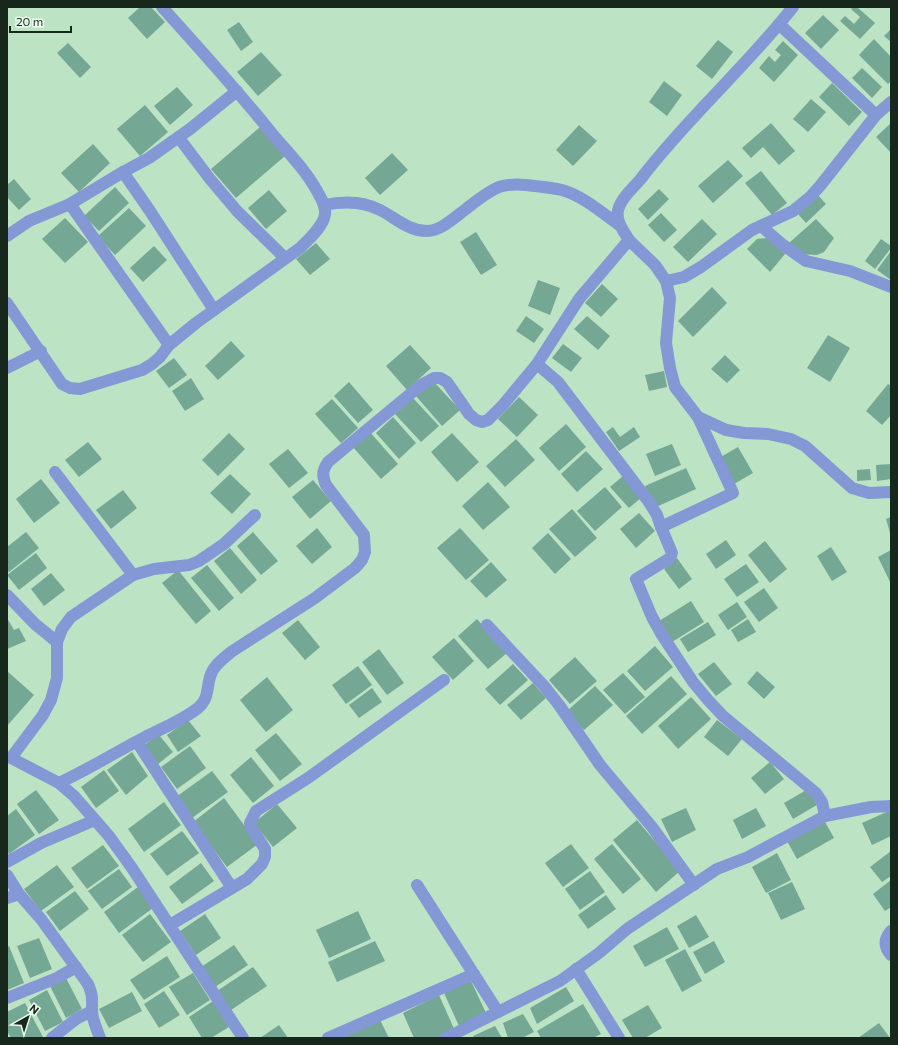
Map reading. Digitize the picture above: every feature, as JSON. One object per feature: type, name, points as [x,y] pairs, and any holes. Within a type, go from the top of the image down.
[{"type":"street","points":[[7,303],[62,384],[70,388],[80,389],[124,377],[142,370],[152,364],[160,357],[169,345],[214,310],[300,248],[313,234],[325,214],[324,205],[317,190],[304,172],[237,91],[162,7]]},
{"type":"street","points":[[619,225],[617,212],[622,201],[639,182],[664,149],[780,25],[793,7]]},
{"type":"street","points":[[780,25],[876,116]]},
{"type":"street","points":[[7,236],[29,221],[70,204],[149,158],[179,138],[237,91]]},
{"type":"street","points":[[666,281],[684,277],[701,267],[752,230],[793,211],[809,198],[820,186],[876,116],[891,102]]},
{"type":"street","points":[[179,138],[210,179],[237,211],[285,258]]},
{"type":"street","points":[[123,172],[214,310]]},
{"type":"street","points":[[324,205],[338,202],[361,204],[379,209],[405,226],[417,230],[428,231],[439,228],[499,187],[513,184],[562,190],[585,200],[619,225],[629,240],[655,265],[666,281],[670,298],[666,343],[675,387],[698,417],[733,493],[661,527]]},
{"type":"street","points":[[70,204],[169,345]]},
{"type":"street","points":[[761,226],[783,245],[806,261],[865,275],[891,287]]},
{"type":"street","points":[[59,783],[83,772],[179,720],[198,708],[205,701],[208,692],[210,675],[221,660],[355,568],[362,560],[365,552],[364,535],[326,485],[322,476],[323,468],[328,462],[421,385],[434,378],[440,378],[447,382],[469,414],[476,420],[482,422],[488,420],[503,405],[537,364],[579,299],[629,240]]},
{"type":"street","points":[[7,368],[41,351]]},
{"type":"street","points":[[537,364],[558,382],[575,403],[649,502],[657,515],[672,553],[670,558],[636,579],[652,617],[693,682],[723,716],[816,792],[822,802],[825,816]]},
{"type":"street","points":[[698,417],[726,430],[744,433],[768,434],[791,439],[805,446],[852,488],[869,493],[891,492]]},
{"type":"street","points":[[55,472],[133,575]]},
{"type":"street","points":[[243,1038],[132,868],[109,836],[74,796],[59,783],[9,759],[43,715],[51,700],[58,678],[57,642],[62,629],[71,617],[133,575],[154,569],[189,565],[199,561],[213,553],[224,544],[255,515]]},
{"type":"street","points":[[7,595],[35,624],[57,642]]},
{"type":"street","points":[[487,625],[544,686],[559,705],[600,765],[652,827],[694,885]]},
{"type":"street","points":[[170,926],[247,879],[262,864],[265,857],[265,849],[251,827],[250,822],[256,811],[308,778],[444,680]]},
{"type":"street","points":[[137,742],[232,888]]},
{"type":"street","points":[[446,1038],[560,981],[599,953],[627,929],[717,869],[748,857],[825,816],[871,807],[891,806]]},
{"type":"street","points":[[7,862],[52,838],[95,820]]},
{"type":"street","points":[[7,875],[19,894],[40,919],[88,984],[93,995],[92,1011],[100,1038]]},
{"type":"street","points":[[417,885],[498,1012]]},
{"type":"street","points":[[7,898],[19,894]]},
{"type":"street","points":[[891,930],[885,942],[887,950],[891,955]]},
{"type":"street","points":[[7,998],[57,978],[76,967]]},
{"type":"street","points":[[576,969],[619,1038]]},
{"type":"street","points":[[328,1038],[474,974]]},
{"type":"street","points":[[52,1038],[76,1019],[92,1011]]},
{"type":"building","points":[[140,7],[151,7],[165,22],[147,39],[128,18]]},
{"type":"building","points":[[853,7],[857,7],[875,23],[860,39],[840,21],[845,16],[854,24],[860,17],[851,9]]},
{"type":"building","points":[[823,15],[839,30],[821,49],[805,33]]},
{"type":"building","points":[[239,22],[253,42],[241,51],[227,30]]},
{"type":"building","points":[[891,29],[891,42],[884,36]]},
{"type":"building","points":[[874,39],[891,57],[891,81],[888,84],[859,55]]},
{"type":"building","points":[[718,40],[733,52],[712,79],[696,66]]},
{"type":"building","points":[[783,41],[798,55],[774,82],[759,68],[769,56],[775,62],[781,55],[775,50]]},
{"type":"building","points":[[68,43],[91,67],[80,78],[57,53]]},
{"type":"building","points":[[261,52],[282,75],[258,96],[237,72]]},
{"type":"building","points":[[862,68],[882,87],[872,98],[852,78]]},
{"type":"building","points":[[664,81],[682,95],[667,116],[649,102]]},
{"type":"building","points":[[832,83],[862,112],[849,126],[819,97]]},
{"type":"building","points":[[177,87],[193,105],[170,125],[154,106]]},
{"type":"building","points":[[811,99],[826,112],[808,132],[793,119]]},
{"type":"building","points":[[145,105],[168,132],[140,156],[117,129]]},
{"type":"building","points":[[771,123],[795,151],[779,165],[763,147],[751,158],[742,148]]},
{"type":"building","points":[[891,123],[891,153],[876,137]]},
{"type":"building","points":[[579,125],[597,141],[573,166],[556,150]]},
{"type":"building","points":[[260,127],[285,156],[236,198],[211,169]]},
{"type":"building","points":[[93,144],[110,163],[79,192],[61,173]]},
{"type":"building","points":[[392,153],[408,170],[380,195],[365,178]]},
{"type":"building","points":[[728,160],[743,176],[713,203],[698,186]]},
{"type":"building","points":[[761,171],[787,203],[772,215],[745,183]]},
{"type":"building","points":[[14,179],[31,199],[19,210],[7,197],[7,185]]},
{"type":"building","points":[[115,187],[129,203],[99,231],[84,216]]},
{"type":"building","points":[[659,189],[669,199],[648,220],[638,209]]},
{"type":"building","points":[[269,190],[287,211],[266,229],[248,208]]},
{"type":"building","points":[[817,194],[826,204],[806,223],[797,213]]},
{"type":"building","points":[[129,208],[146,226],[115,255],[98,236]]},
{"type":"building","points":[[661,213],[677,230],[664,242],[648,225]]},
{"type":"building","points":[[65,218],[88,242],[65,263],[42,239]]},
{"type":"building","points":[[702,219],[717,234],[688,262],[673,247]]},
{"type":"building","points":[[816,219],[834,238],[824,252],[817,255],[799,254],[789,243]]},
{"type":"building","points":[[476,232],[497,265],[481,275],[460,242]]},
{"type":"building","points":[[768,238],[785,254],[770,272],[747,249],[757,239]]},
{"type":"building","points":[[881,239],[891,246],[891,248],[875,269],[865,261]]},
{"type":"building","points":[[316,243],[330,259],[310,275],[296,259]]},
{"type":"building","points":[[154,246],[167,260],[143,282],[130,268]]},
{"type":"building","points":[[891,251],[891,280],[877,270]]},
{"type":"building","points":[[538,280],[560,288],[550,315],[528,306]]},
{"type":"building","points":[[602,284],[618,299],[601,317],[585,303]]},
{"type":"building","points":[[712,287],[727,303],[693,337],[678,321]]},
{"type":"building","points":[[526,316],[544,329],[534,343],[516,331]]},
{"type":"building","points":[[587,316],[610,336],[598,350],[574,329]]},
{"type":"building","points":[[828,335],[850,348],[830,382],[807,368]]},
{"type":"building","points":[[231,341],[245,356],[218,380],[205,366]]},
{"type":"building","points":[[563,344],[582,358],[571,372],[552,358]]},
{"type":"building","points":[[410,345],[431,368],[407,390],[386,366]]},
{"type":"building","points":[[725,355],[740,370],[727,383],[711,369]]},
{"type":"building","points":[[174,358],[187,375],[169,388],[156,371]]},
{"type":"building","points":[[664,371],[667,387],[649,391],[645,375]]},
{"type":"building","points":[[191,378],[204,399],[185,411],[172,391]]},
{"type":"building","points":[[433,381],[460,410],[442,426],[416,396]]},
{"type":"building","points":[[349,382],[373,410],[358,423],[334,396]]},
{"type":"building","points":[[888,384],[891,386],[891,415],[882,425],[866,411]]},
{"type":"building","points":[[519,397],[538,415],[517,437],[498,419]]},
{"type":"building","points":[[413,398],[439,426],[421,442],[395,414]]},
{"type":"building","points":[[332,399],[358,428],[341,443],[315,414]]},
{"type":"building","points":[[393,417],[416,443],[399,459],[376,433]]},
{"type":"building","points":[[566,424],[586,447],[559,471],[539,448]]},
{"type":"building","points":[[613,427],[620,437],[634,427],[640,437],[619,451],[606,432]]},
{"type":"building","points":[[369,431],[398,464],[381,479],[352,446]]},
{"type":"building","points":[[229,433],[245,449],[218,476],[202,460]]},
{"type":"building","points":[[452,433],[479,462],[457,482],[431,452]]},
{"type":"building","points":[[516,439],[535,460],[505,487],[486,466]]},
{"type":"building","points":[[88,442],[102,459],[79,477],[65,460]]},
{"type":"building","points":[[672,444],[681,465],[655,476],[646,454]]},
{"type":"building","points":[[738,447],[753,473],[734,484],[719,458]]},
{"type":"building","points":[[288,449],[308,473],[289,488],[269,464]]},
{"type":"building","points":[[586,451],[603,469],[577,492],[561,474]]},
{"type":"building","points":[[891,464],[891,479],[877,481],[876,465]]},
{"type":"building","points":[[686,468],[696,489],[654,508],[645,486]]},
{"type":"building","points":[[870,469],[871,480],[857,481],[857,470]]},
{"type":"building","points":[[230,474],[251,494],[232,514],[210,493]]},
{"type":"building","points":[[623,476],[642,497],[629,508],[610,487]]},
{"type":"building","points":[[41,479],[60,503],[34,523],[16,499]]},
{"type":"building","points":[[313,480],[331,501],[310,519],[292,497]]},
{"type":"building","points":[[488,482],[510,507],[483,530],[462,506]]},
{"type":"building","points":[[605,487],[622,507],[595,531],[577,511]]},
{"type":"building","points":[[123,490],[137,508],[111,529],[96,510]]},
{"type":"building","points":[[572,509],[597,538],[575,557],[549,529]]},
{"type":"building","points":[[639,513],[655,531],[636,548],[620,529]]},
{"type":"building","points":[[891,517],[891,536],[886,519]]},
{"type":"building","points":[[317,528],[332,547],[312,564],[296,546]]},
{"type":"building","points":[[460,528],[489,560],[466,580],[437,548]]},
{"type":"building","points":[[26,532],[39,548],[9,572],[7,570],[7,547]]},
{"type":"building","points":[[253,532],[278,561],[261,575],[237,546]]},
{"type":"building","points":[[548,533],[571,559],[555,574],[532,548]]},
{"type":"building","points":[[726,540],[736,555],[716,569],[706,554]]},
{"type":"building","points":[[765,541],[787,569],[770,583],[748,555]]},
{"type":"building","points":[[831,547],[847,572],[832,581],[817,556]]},
{"type":"building","points":[[230,548],[257,580],[241,594],[214,561]]},
{"type":"building","points":[[891,550],[891,581],[890,582],[878,557]]},
{"type":"building","points":[[36,553],[47,568],[19,590],[7,575]]},
{"type":"building","points":[[677,558],[692,579],[679,589],[664,569]]},
{"type":"building","points":[[491,562],[507,580],[486,598],[470,581]]},
{"type":"building","points":[[746,564],[759,582],[737,597],[724,579]]},
{"type":"building","points":[[207,565],[234,598],[219,611],[191,578]]},
{"type":"building","points":[[178,570],[211,611],[196,624],[162,583]]},
{"type":"building","points":[[51,573],[65,590],[44,606],[31,589]]},
{"type":"building","points":[[764,588],[778,608],[759,622],[744,602]]},
{"type":"building","points":[[691,601],[704,622],[672,642],[659,621]]},
{"type":"building","points":[[737,602],[747,617],[728,630],[718,615]]},
{"type":"building","points":[[7,618],[14,630],[19,628],[26,641],[7,649]]},
{"type":"building","points":[[477,619],[507,653],[488,669],[458,636]]},
{"type":"building","points":[[748,619],[756,632],[738,642],[731,630]]},
{"type":"building","points":[[298,620],[320,647],[305,660],[282,633]]},
{"type":"building","points":[[708,622],[716,635],[688,652],[680,639]]},
{"type":"building","points":[[454,638],[474,661],[453,680],[432,657]]},
{"type":"building","points":[[655,646],[673,667],[645,691],[627,671]]},
{"type":"building","points":[[379,649],[404,683],[387,695],[362,662]]},
{"type":"building","points":[[575,657],[597,681],[570,704],[549,680]]},
{"type":"building","points":[[714,662],[732,684],[716,696],[698,674]]},
{"type":"building","points":[[513,664],[528,680],[500,705],[485,689]]},
{"type":"building","points":[[358,666],[372,685],[346,704],[332,685]]},
{"type":"building","points":[[7,671],[34,695],[7,726]]},
{"type":"building","points":[[757,671],[775,687],[764,699],[747,683]]},
{"type":"building","points":[[623,673],[645,697],[625,714],[603,690]]},
{"type":"building","points":[[671,676],[687,694],[642,734],[626,716]]},
{"type":"building","points":[[267,677],[293,710],[266,732],[240,700]]},
{"type":"building","points":[[533,683],[546,698],[521,720],[507,705]]},
{"type":"building","points":[[595,686],[613,705],[584,730],[567,711]]},
{"type":"building","points":[[372,688],[382,702],[359,718],[349,705]]},
{"type":"building","points":[[691,697],[711,719],[678,749],[658,726]]},
{"type":"building","points":[[188,720],[201,736],[178,752],[167,735]]},
{"type":"building","points":[[717,720],[742,739],[728,756],[704,737]]},
{"type":"building","points":[[276,733],[302,764],[280,781],[255,750]]},
{"type":"building","points":[[159,735],[173,752],[157,765],[144,745]]},
{"type":"building","points":[[190,746],[206,768],[177,789],[161,767]]},
{"type":"building","points":[[132,752],[148,776],[126,795],[107,770]]},
{"type":"building","points":[[251,757],[274,786],[253,803],[230,775]]},
{"type":"building","points":[[770,762],[784,779],[765,794],[751,778]]},
{"type":"building","points":[[104,770],[119,791],[96,808],[81,787]]},
{"type":"building","points":[[212,771],[228,792],[192,818],[176,797]]},
{"type":"building","points":[[808,789],[817,805],[793,819],[784,803]]},
{"type":"building","points":[[36,790],[59,820],[39,834],[17,804]]},
{"type":"building","points":[[224,798],[258,844],[227,867],[193,822]]},
{"type":"building","points":[[164,802],[181,825],[144,852],[128,829]]},
{"type":"building","points":[[277,804],[297,828],[273,847],[254,823]]},
{"type":"building","points":[[686,808],[696,830],[672,842],[661,819]]},
{"type":"building","points":[[756,808],[766,826],[742,839],[733,820]]},
{"type":"building","points":[[16,809],[35,835],[9,854],[7,851],[7,816]]},
{"type":"building","points":[[891,810],[891,836],[872,845],[862,823]]},
{"type":"building","points":[[637,820],[680,871],[656,892],[613,840]]},
{"type":"building","points":[[824,820],[834,838],[797,859],[787,841]]},
{"type":"building","points":[[182,831],[199,853],[167,876],[150,854]]},
{"type":"building","points":[[571,844],[589,868],[563,887],[545,863]]},
{"type":"building","points":[[612,844],[641,879],[623,894],[594,859]]},
{"type":"building","points":[[103,845],[119,866],[87,889],[71,868]]},
{"type":"building","points":[[891,851],[891,876],[882,882],[870,867]]},
{"type":"building","points":[[777,853],[791,880],[766,893],[752,867]]},
{"type":"building","points":[[201,863],[214,881],[182,904],[169,887]]},
{"type":"building","points":[[57,865],[74,887],[41,911],[24,889]]},
{"type":"building","points":[[119,869],[132,887],[102,909],[88,891]]},
{"type":"building","points":[[590,871],[605,892],[580,910],[565,889]]},
{"type":"building","points":[[891,880],[891,907],[885,911],[873,894]]},
{"type":"building","points":[[792,882],[805,909],[781,920],[768,893]]},
{"type":"building","points":[[138,887],[153,908],[119,933],[104,912]]},
{"type":"building","points":[[75,891],[89,909],[60,931],[46,912]]},
{"type":"building","points":[[606,895],[616,909],[588,929],[578,915]]},
{"type":"building","points":[[358,911],[371,939],[329,958],[316,930]]},
{"type":"building","points":[[150,914],[171,942],[143,962],[122,935]]},
{"type":"building","points":[[205,914],[221,938],[196,955],[180,931]]},
{"type":"building","points":[[696,915],[709,937],[689,948],[677,926]]},
{"type":"building","points":[[667,927],[679,949],[645,967],[633,946]]},
{"type":"building","points":[[39,938],[52,969],[30,978],[17,946]]},
{"type":"building","points":[[375,941],[385,961],[337,982],[328,962]]},
{"type":"building","points":[[714,941],[725,962],[705,974],[693,952]]},
{"type":"building","points":[[234,945],[248,965],[215,987],[201,967]]},
{"type":"building","points":[[9,946],[24,983],[7,990],[7,947]]},
{"type":"building","points":[[685,949],[702,981],[682,992],[665,960]]},
{"type":"building","points":[[167,956],[180,977],[144,1000],[130,980]]},
{"type":"building","points":[[253,967],[267,986],[231,1010],[217,991]]},
{"type":"building","points":[[193,973],[210,1000],[187,1015],[169,987]]},
{"type":"building","points":[[66,978],[82,1009],[66,1018],[50,986]]},
{"type":"building","points":[[471,981],[486,1013],[459,1026],[444,993]]},
{"type":"building","points":[[566,987],[574,1001],[537,1024],[530,1008]]},
{"type":"building","points":[[47,990],[63,1022],[45,1031],[29,1000]]},
{"type":"building","points":[[164,991],[180,1015],[159,1028],[144,1004]]},
{"type":"building","points":[[132,992],[142,1011],[109,1028],[99,1009]]},
{"type":"building","points":[[439,995],[455,1031],[438,1038],[414,1038],[403,1013]]},
{"type":"building","points":[[213,1001],[229,1027],[211,1038],[202,1038],[189,1017]]},
{"type":"building","points":[[25,1003],[43,1037],[41,1038],[11,1038],[7,1031],[7,1012]]},
{"type":"building","points":[[583,1004],[601,1034],[593,1038],[541,1038],[537,1031]]},
{"type":"building","points":[[648,1005],[662,1028],[645,1038],[633,1038],[622,1020]]},
{"type":"building","points":[[523,1014],[534,1032],[522,1038],[508,1038],[503,1023]]},
{"type":"building","points":[[380,1020],[389,1038],[340,1038]]},
{"type":"building","points":[[879,1023],[890,1038],[858,1038]]},
{"type":"building","points":[[279,1025],[288,1038],[260,1038]]},
{"type":"building","points":[[495,1026],[502,1038],[474,1038],[473,1036]]}]
